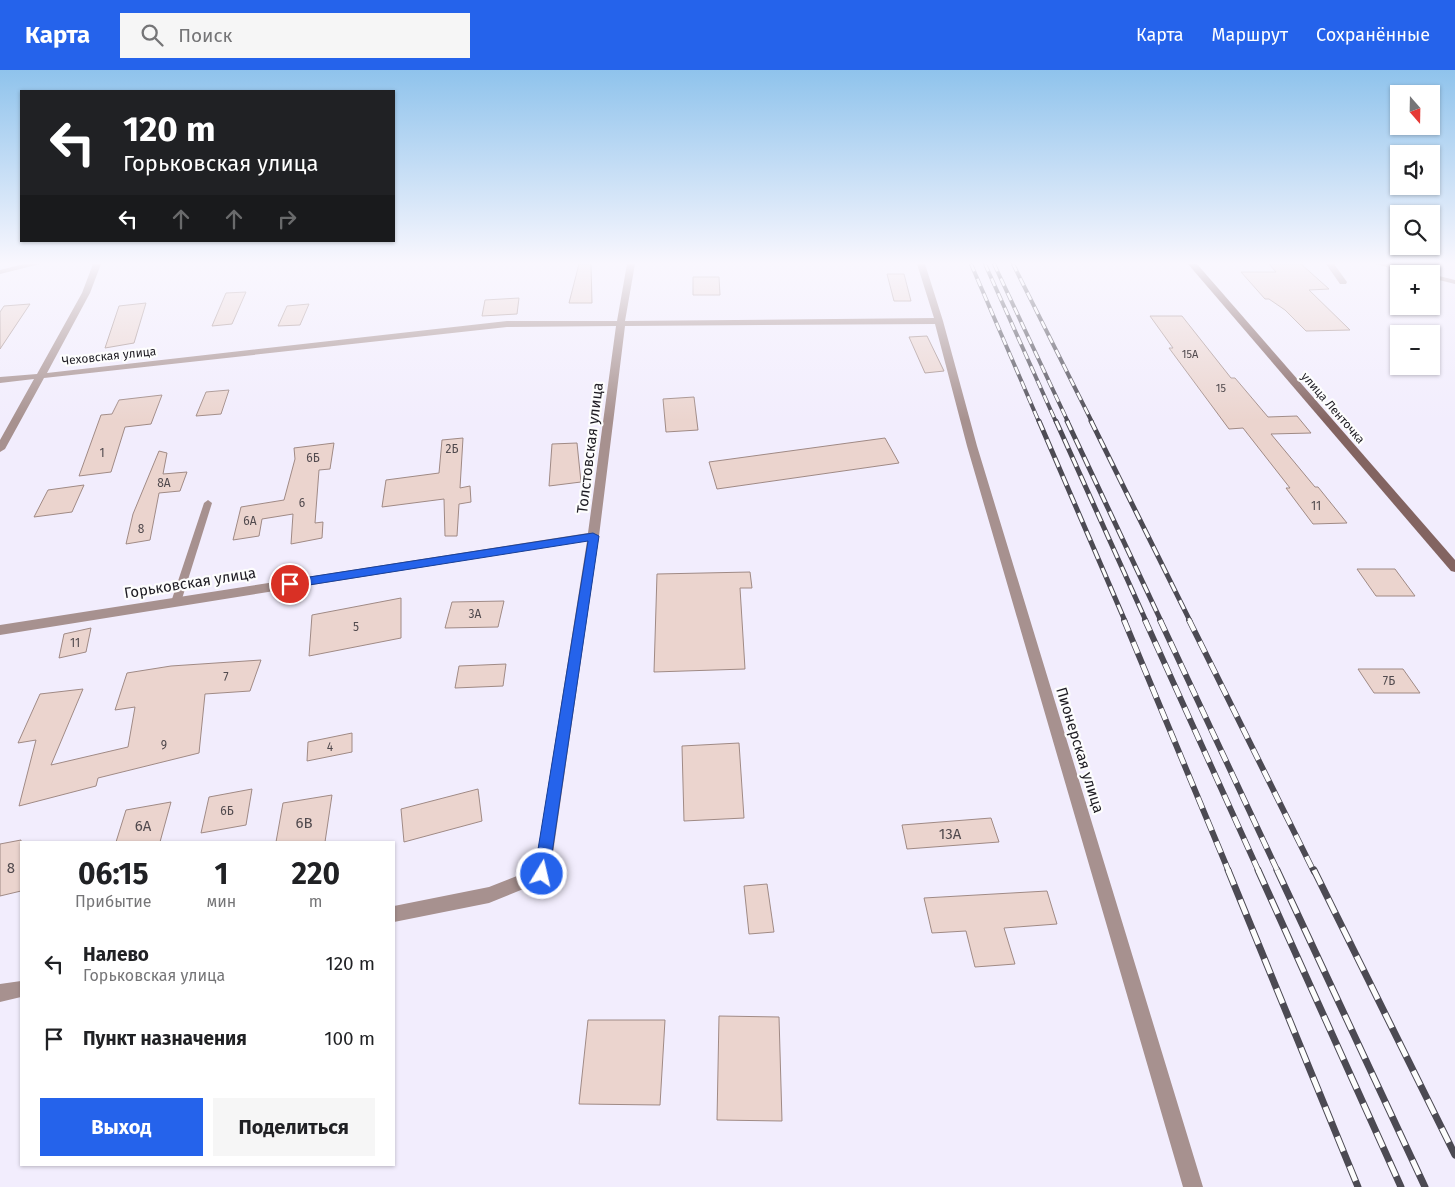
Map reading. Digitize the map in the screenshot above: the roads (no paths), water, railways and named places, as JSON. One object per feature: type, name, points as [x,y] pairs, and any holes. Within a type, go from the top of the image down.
[{"type":"main road","name":"улица Ленточка","points":[[1237,316],[1455,568]]},
{"type":"street","points":[[0,449],[73,316]]},
{"type":"street","name":"Толстовская улица","points":[[395,914],[489,895],[542,874],[593,536],[622,316]]},
{"type":"street","name":"Пионерская улица","points":[[937,316],[972,446],[1193,1187]]},
{"type":"street","name":"Чеховская улица","points":[[0,380],[507,324],[939,321]]},
{"type":"street","name":"Горьковская улица","points":[[0,630],[593,536]]},
{"type":"street","points":[[0,993],[20,989]]},
{"type":"lane","points":[[176,602],[208,503]]},
{"type":"railway","points":[[993,316],[1039,422]]},
{"type":"railway","points":[[1008,316],[1056,422]]},
{"type":"railway","points":[[1018,316],[1068,422]]},
{"type":"railway","points":[[1039,316],[1092,422]]},
{"type":"railway","points":[[1039,421],[1125,621]]},
{"type":"railway","points":[[1056,421],[1146,621]]},
{"type":"railway","points":[[1067,421],[1161,621]]},
{"type":"railway","points":[[1091,421],[1190,621]]},
{"type":"railway","points":[[1124,620],[1229,872]]},
{"type":"railway","points":[[1145,620],[1259,872]]},
{"type":"railway","points":[[1160,620],[1278,872]]},
{"type":"railway","points":[[1189,620],[1314,872]]},
{"type":"railway","points":[[1228,870],[1358,1187]]},
{"type":"railway","points":[[1258,870],[1401,1187]]},
{"type":"railway","points":[[1277,870],[1425,1187]]},
{"type":"railway","points":[[1314,870],[1455,1155]]}]
